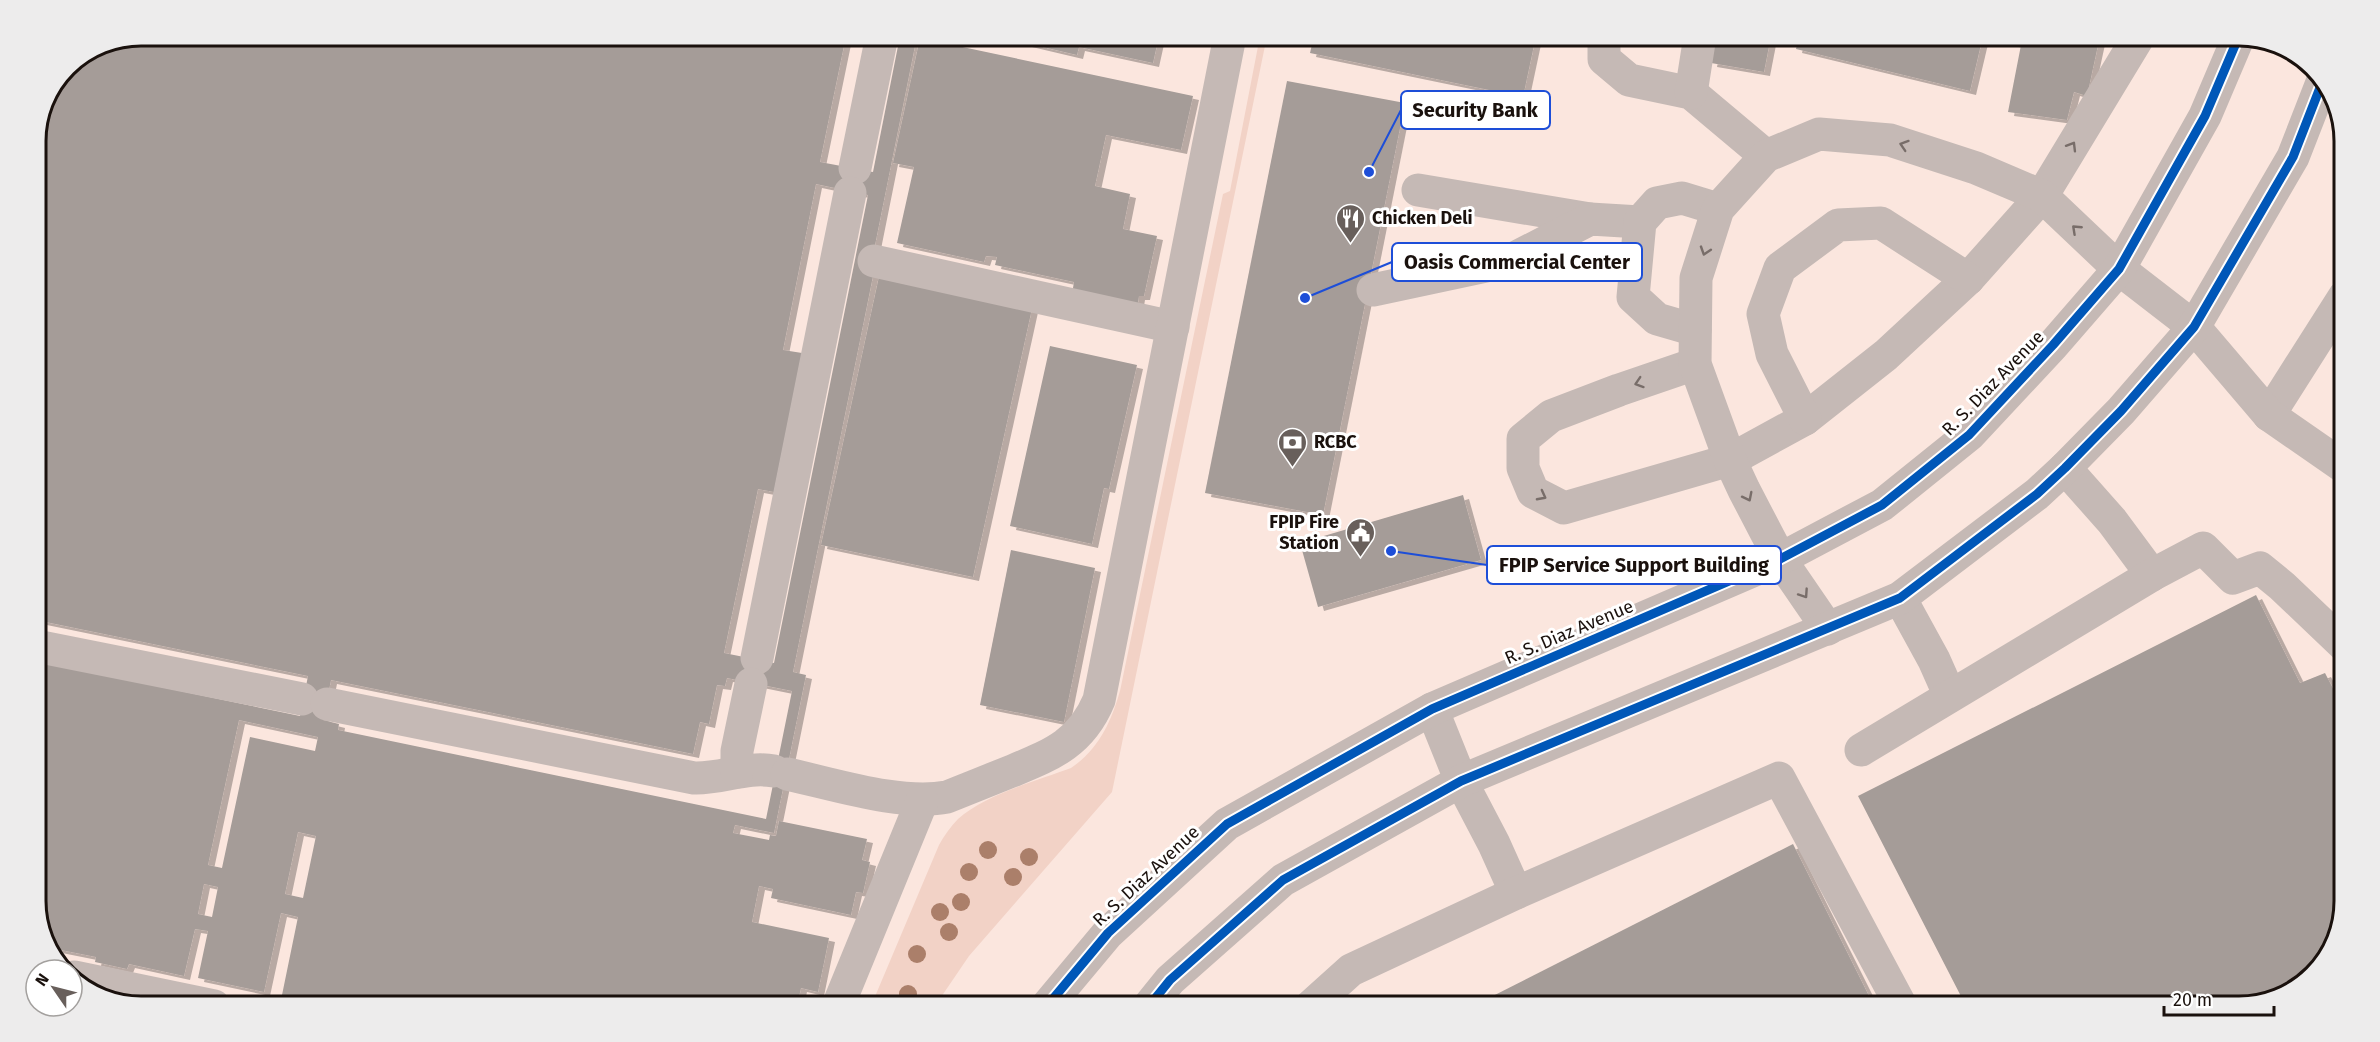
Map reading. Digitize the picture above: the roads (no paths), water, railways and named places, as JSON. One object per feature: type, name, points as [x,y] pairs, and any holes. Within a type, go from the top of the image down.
[{"type":"street","points":[[737,772],[737,751],[754,671],[855,257],[853,180],[880,47]]},
{"type":"street","points":[[47,648],[694,778],[714,778],[756,768],[922,801],[947,797],[1049,756],[1073,739],[1093,714],[1099,700],[1228,47]]},
{"type":"street","points":[[1604,47],[1604,59],[1629,80],[1691,93],[1766,156]]},
{"type":"street","points":[[1691,93],[1698,47]]},
{"type":"street","points":[[1695,364],[1551,416],[1523,440],[1523,468],[1533,492],[1564,508],[1730,460],[1805,419],[1886,355],[1968,279],[2042,196],[2132,47]]},
{"type":"street","name":"R. S. Diaz Avenue","points":[[1055,996],[1108,933],[1227,824],[1432,709],[1780,559],[1882,505],[1969,435],[2053,345],[2119,269],[2205,116],[2234,47]]},
{"type":"street","points":[[1157,996],[1170,980],[1283,880],[1461,781],[1900,598],[2037,494],[2121,411],[2194,327],[2293,157],[2319,91]]},
{"type":"street","points":[[1828,629],[1780,559],[1730,460],[1695,364],[1696,278],[1718,209],[1766,156],[1819,134],[1890,140],[1976,168],[2042,196],[2119,269],[2194,327],[2269,415],[2333,460]]},
{"type":"street","points":[[1418,190],[1590,219],[1640,222]]},
{"type":"street","points":[[1695,330],[1657,319],[1632,297],[1640,222],[1657,203],[1682,198],[1718,209]]},
{"type":"street","points":[[1373,290],[1509,261],[1590,219]]},
{"type":"street","points":[[1805,419],[1772,354],[1763,314],[1780,268],[1838,225],[1881,223],[1968,279]]},
{"type":"street","points":[[855,257],[1173,327]]},
{"type":"street","points":[[2269,415],[2333,314]]},
{"type":"street","points":[[2065,468],[2112,521],[2152,575]]},
{"type":"street","points":[[1861,750],[2152,575],[2203,548],[2233,578],[2260,568],[2334,635]]},
{"type":"street","points":[[1900,598],[1934,660],[1950,696]]},
{"type":"street","points":[[1432,709],[1461,781],[1494,844],[1516,893]]},
{"type":"street","points":[[1322,996],[1351,970],[1516,893],[1779,778],[1896,996]]},
{"type":"street","points":[[842,996],[922,801]]},
{"type":"street","points":[[90,980],[166,996]]},
{"type":"place","name":"Security Bank","points":[[1369,172]]},
{"type":"place","name":"Chicken Deli","points":[[1351,244]]},
{"type":"place","name":"Oasis Commercial Center","points":[[1305,298]]},
{"type":"place","name":"RCBC","points":[[1293,468]]},
{"type":"place","name":"FPIP Service Support Building","points":[[1391,551]]},
{"type":"place","name":"FPIP Fire Station","points":[[1360,558]]}]
